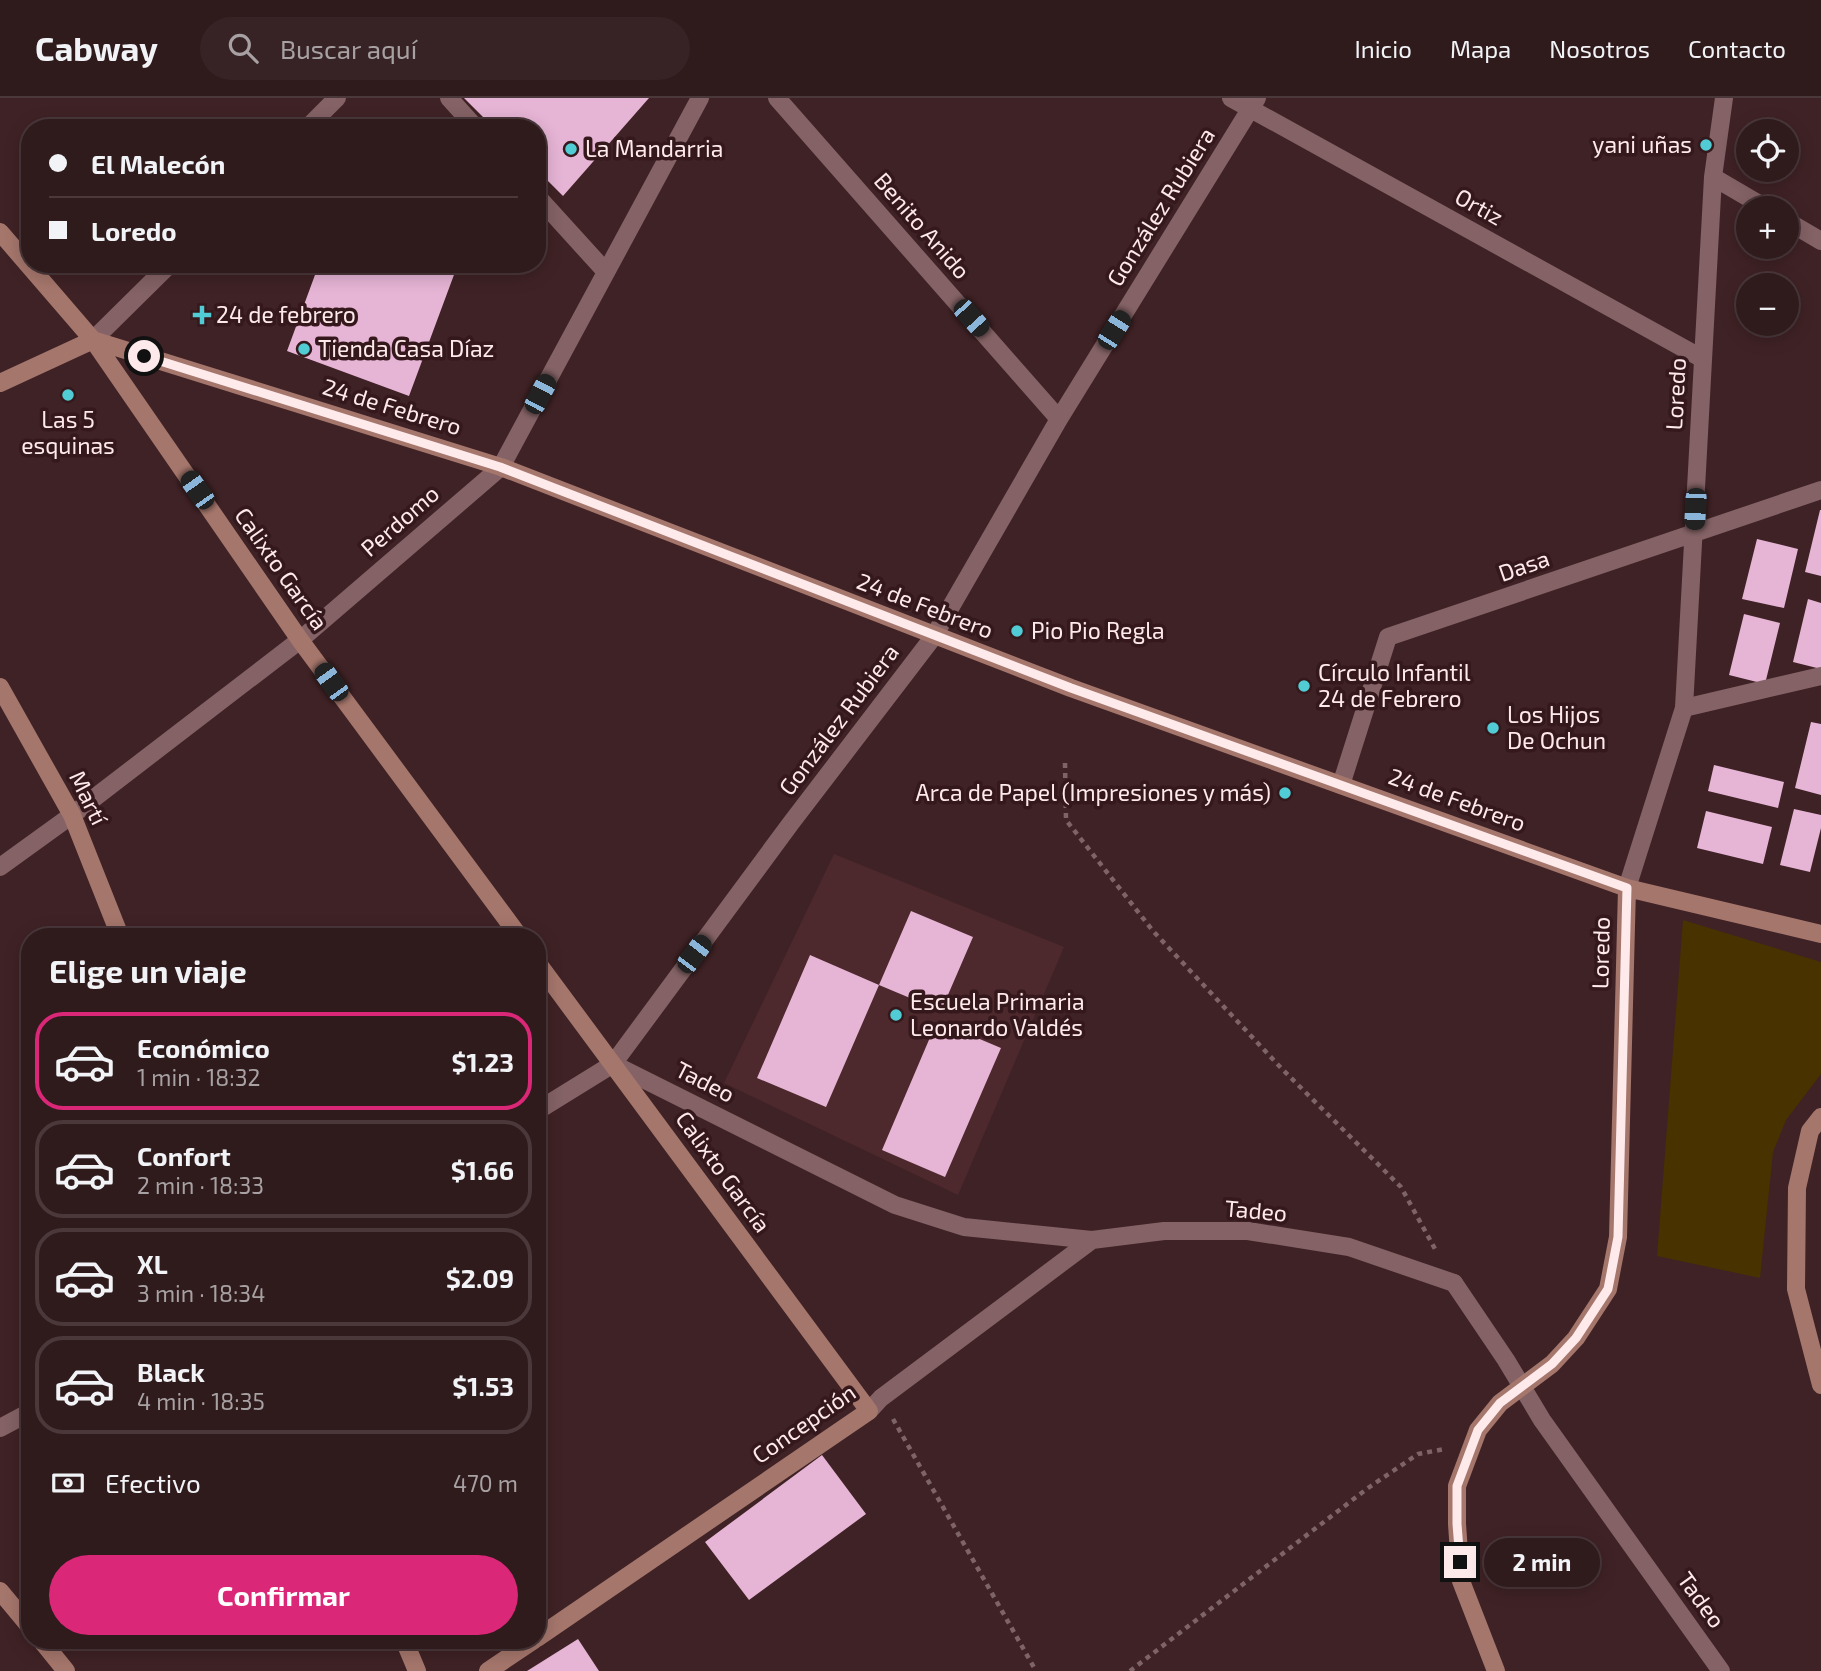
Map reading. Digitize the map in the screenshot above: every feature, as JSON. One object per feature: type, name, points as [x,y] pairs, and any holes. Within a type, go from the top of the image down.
[{"type":"main road","name":"Calixto García","points":[[0,232],[21,256]]},
{"type":"main road","name":"Calixto García","points":[[35,273],[93,340],[300,640],[513,928]]},
{"type":"main road","points":[[0,383],[93,340]]},
{"type":"main road","name":"24 de Febrero","points":[[93,340],[500,467],[1071,688],[1627,888],[1821,934]]},
{"type":"main road","name":"Martí","points":[[0,687],[72,815],[117,928]]},
{"type":"main road","name":"Loredo","points":[[1496,1671],[1461,1581],[1457,1486],[1478,1430],[1500,1403],[1552,1364],[1576,1338],[1608,1289],[1618,1237],[1627,888]]},
{"type":"main road","name":"Calixto García","points":[[546,973],[875,1404]]},
{"type":"main road","points":[[1821,1116],[1810,1131],[1797,1188],[1796,1289],[1821,1385]]},
{"type":"main road","name":"Concepción","points":[[546,1632],[875,1404]]},
{"type":"main road","points":[[0,1591],[21,1616]]},
{"type":"main road","points":[[48,1649],[66,1671]]},
{"type":"main road","points":[[408,1649],[417,1671]]},
{"type":"main road","name":"Concepción","points":[[488,1671],[521,1649]]},
{"type":"street","points":[[316,119],[337,98]]},
{"type":"street","points":[[449,98],[468,119]]},
{"type":"street","name":"Perdomo","points":[[0,867],[300,640],[500,467],[700,98]]},
{"type":"street","name":"Benito Anido","points":[[777,98],[1059,419]]},
{"type":"street","name":"Ortiz","points":[[1231,98],[1253,103],[1703,359]]},
{"type":"street","name":"Loredo","points":[[1627,888],[1684,708],[1713,177],[1724,98]]},
{"type":"street","name":"González Rubiera","points":[[546,1105],[613,1064],[791,823],[934,636],[1059,419],[1253,103]]},
{"type":"street","points":[[1713,177],[1745,196]]},
{"type":"street","points":[[546,206],[606,272]]},
{"type":"street","points":[[1799,228],[1821,242]]},
{"type":"street","points":[[93,340],[161,273]]},
{"type":"street","name":"Dasa","points":[[1341,785],[1388,637],[1821,491]]},
{"type":"street","points":[[1684,708],[1821,676]]},
{"type":"street","name":"Tadeo","points":[[613,1064],[895,1205],[964,1227],[1092,1240],[1164,1231],[1248,1231],[1349,1247],[1454,1283],[1506,1360],[1542,1420],[1721,1671]]},
{"type":"street","name":"Concepción","points":[[875,1404],[1092,1240]]},
{"type":"street","points":[[0,1428],[21,1417]]},
{"type":"path","points":[[1065,763],[1066,820],[1153,931],[1282,1069],[1401,1186],[1454,1283]]},
{"type":"path","points":[[875,1404],[1036,1671]]},
{"type":"path","points":[[1130,1671],[1368,1488],[1418,1454],[1473,1444]]},
{"type":"shaded area","name":"Escuela Primaria Leonardo Valdés","points":[[834,854],[1064,947],[958,1195],[724,1083]]},
{"type":"shaded area","points":[[1683,920],[1821,962],[1821,1074],[1786,1120],[1773,1152],[1760,1278],[1657,1256]]},
{"type":"building","name":"La Mandarria","points":[[464,98],[649,98],[563,196],[546,179],[546,119],[485,119]]},
{"type":"building","points":[[316,273],[455,273],[409,396],[287,351]]},
{"type":"building","points":[[1821,510],[1821,576],[1805,572]]},
{"type":"building","points":[[1757,539],[1798,549],[1784,608],[1742,599]]},
{"type":"building","points":[[1808,599],[1821,603],[1821,669],[1793,662]]},
{"type":"building","points":[[1744,614],[1780,623],[1765,684],[1729,675]]},
{"type":"building","points":[[1811,722],[1821,724],[1821,795],[1795,788]]},
{"type":"building","points":[[1714,765],[1784,782],[1778,808],[1708,791]]},
{"type":"building","points":[[1794,809],[1821,815],[1821,828],[1810,872],[1780,865]]},
{"type":"building","points":[[1706,811],[1772,827],[1763,864],[1697,848]]},
{"type":"building","points":[[911,911],[973,937],[941,1011],[879,985]]},
{"type":"building","points":[[810,955],[879,985],[826,1107],[757,1078]]},
{"type":"building","points":[[937,1021],[1001,1048],[945,1177],[882,1150]]},
{"type":"building","points":[[822,1455],[866,1514],[749,1600],[705,1542]]},
{"type":"building","points":[[578,1639],[599,1671],[527,1671]]},
{"type":"place","name":"yani uñas","points":[[1706,145]]},
{"type":"place","name":"La Mandarria","points":[[571,149]]},
{"type":"place","name":"24 de febrero","points":[[202,315]]},
{"type":"place","name":"Tienda Casa Díaz","points":[[304,349]]},
{"type":"place","name":"Las 5 esquinas","points":[[68,395]]},
{"type":"place","name":"Pio Pio Regla","points":[[1017,631]]},
{"type":"place","name":"Círculo Infantil 24 de Febrero","points":[[1304,686]]},
{"type":"place","name":"Los Hijos De Ochun","points":[[1493,728]]},
{"type":"place","name":"Arca de Papel (Impresiones y más)","points":[[1285,793]]},
{"type":"place","name":"Escuela Primaria Leonardo Valdés","points":[[896,1015]]},
{"type":"route","points":[[144,356],[500,467],[1071,688],[1627,888],[1618,1237],[1608,1289],[1576,1338],[1552,1364],[1500,1403],[1478,1430],[1457,1486],[1460,1562]]}]
